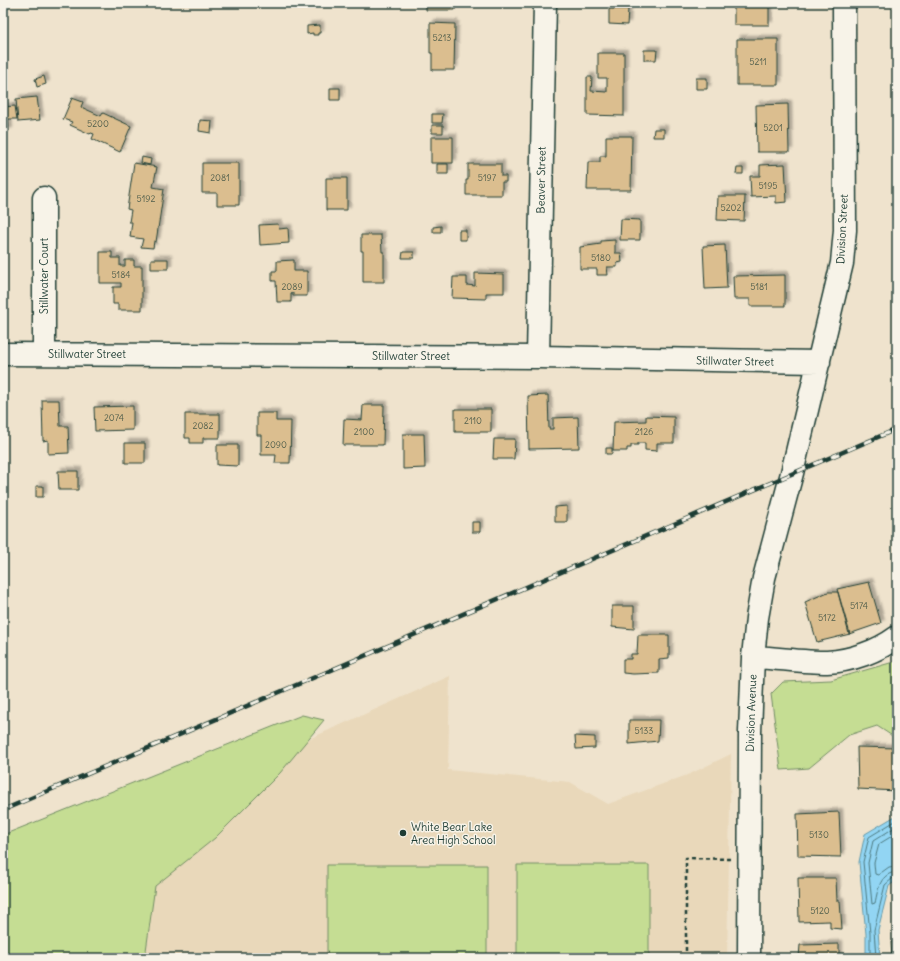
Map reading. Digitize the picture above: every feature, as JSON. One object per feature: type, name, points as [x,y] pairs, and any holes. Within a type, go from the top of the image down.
[{"type":"street","name":"Beaver Street","points":[[538,356],[545,3]]},
{"type":"street","name":"Division Street","points":[[792,473],[842,263],[845,230],[844,3]]},
{"type":"street","name":"Stillwater Court","points":[[44,198],[44,354]]},
{"type":"street","name":"Stillwater Street","points":[[3,354],[538,356],[819,362]]},
{"type":"street","name":"Division Avenue","points":[[749,958],[750,732],[753,657],[764,578],[792,473]]},
{"type":"street","points":[[753,657],[828,662],[847,659],[867,653],[889,643],[897,637]]},
{"type":"path","points":[[686,958],[686,858],[749,859]]},
{"type":"shaded area","name":"White Bear Lake Area High School","points":[[450,676],[448,770],[570,782],[608,804],[690,774],[731,754],[727,958],[3,958],[291,747]]},
{"type":"green space","points":[[897,661],[897,739],[877,726],[849,735],[809,768],[781,770],[771,694],[783,682],[831,680]]},
{"type":"green space","points":[[302,715],[324,720],[280,773],[215,838],[155,886],[145,958],[3,958],[3,835]]},
{"type":"green space","points":[[327,865],[487,865],[487,958],[327,958]]},
{"type":"green space","points":[[517,865],[649,865],[649,958],[517,958]]},
{"type":"water","points":[[897,815],[897,880],[889,886],[878,930],[880,958],[866,958],[866,934],[859,862],[865,834]]},
{"type":"building","points":[[426,3],[455,3],[455,10],[426,10]]},
{"type":"building","points":[[734,3],[769,3],[769,25],[734,25]]},
{"type":"building","points":[[609,9],[628,9],[627,25],[609,24]]},
{"type":"building","points":[[430,23],[455,24],[454,70],[432,70],[432,53],[430,53]]},
{"type":"building","points":[[320,25],[320,33],[318,33],[318,35],[313,35],[313,33],[307,34],[307,26]]},
{"type":"building","points":[[737,39],[778,39],[778,85],[737,85]]},
{"type":"building","points":[[644,50],[657,50],[656,60],[644,60]]},
{"type":"building","points":[[598,53],[624,53],[624,116],[587,115],[587,77],[592,77],[591,91],[607,92],[607,78],[598,78]]},
{"type":"building","points":[[44,76],[46,84],[37,87],[35,79]]},
{"type":"building","points":[[696,78],[707,78],[707,89],[696,89]]},
{"type":"building","points":[[330,88],[340,88],[340,100],[330,100]]},
{"type":"building","points":[[37,97],[40,120],[18,122],[16,99]]},
{"type":"building","points":[[72,98],[83,102],[81,107],[101,116],[103,113],[131,126],[120,152],[92,139],[94,134],[90,134],[70,125],[72,122],[63,119]]},
{"type":"building","points":[[788,104],[789,152],[757,152],[756,105]]},
{"type":"building","points":[[15,106],[17,119],[8,119],[9,131],[3,132],[3,107]]},
{"type":"building","points":[[432,114],[443,114],[442,123],[432,123]]},
{"type":"building","points":[[200,120],[212,121],[211,133],[199,131]]},
{"type":"building","points":[[432,125],[443,125],[443,133],[432,133]]},
{"type":"building","points":[[654,129],[664,129],[664,137],[653,137]]},
{"type":"building","points":[[606,136],[632,136],[631,190],[587,190],[588,162],[600,162],[600,156],[606,156]]},
{"type":"building","points":[[431,137],[453,137],[453,163],[431,163]]},
{"type":"building","points":[[142,157],[151,159],[150,165],[141,163]]},
{"type":"building","points":[[134,163],[157,167],[153,187],[164,189],[156,242],[154,241],[153,248],[141,247],[143,239],[130,237],[132,222],[129,222],[131,210],[127,209]]},
{"type":"building","points":[[202,163],[239,163],[239,205],[217,205],[217,193],[202,193]]},
{"type":"building","points":[[437,164],[448,164],[448,174],[437,174]]},
{"type":"building","points":[[468,164],[501,164],[501,176],[506,176],[506,182],[502,182],[502,195],[466,195]]},
{"type":"building","points":[[785,164],[787,202],[776,203],[776,196],[751,197],[750,176],[760,176],[760,165]]},
{"type":"building","points":[[737,168],[743,168],[743,174],[736,174]]},
{"type":"building","points":[[326,178],[347,178],[347,210],[326,210]]},
{"type":"building","points":[[718,196],[745,196],[744,221],[717,220]]},
{"type":"building","points":[[621,219],[640,220],[640,240],[620,240]]},
{"type":"building","points":[[278,224],[279,229],[288,228],[289,243],[260,245],[259,225]]},
{"type":"building","points":[[441,226],[441,232],[433,232],[433,227]]},
{"type":"building","points":[[459,230],[466,230],[466,240],[459,240]]},
{"type":"building","points":[[361,235],[381,235],[382,252],[384,252],[384,282],[363,282],[363,251],[361,251]]},
{"type":"building","points":[[615,240],[615,253],[621,253],[622,262],[617,263],[617,267],[607,267],[608,275],[597,275],[597,269],[580,269],[580,247],[601,244],[601,241]]},
{"type":"building","points":[[725,245],[727,288],[705,289],[703,246]]},
{"type":"building","points":[[100,252],[112,252],[112,258],[120,258],[120,266],[125,266],[125,260],[134,260],[134,266],[142,266],[142,310],[118,310],[118,304],[113,304],[113,287],[121,287],[121,283],[100,283]]},
{"type":"building","points":[[403,252],[414,252],[414,258],[402,258]]},
{"type":"building","points":[[151,259],[168,259],[168,269],[151,269]]},
{"type":"building","points":[[294,260],[294,271],[307,271],[307,296],[293,296],[293,293],[291,293],[291,302],[277,302],[276,281],[272,281],[272,271],[277,271],[277,261]]},
{"type":"building","points":[[475,273],[504,274],[504,293],[486,293],[486,299],[452,298],[453,277],[467,277],[467,285],[475,286]]},
{"type":"building","points":[[785,275],[785,306],[750,306],[750,299],[734,299],[733,276]]},
{"type":"building","points":[[548,395],[549,429],[553,429],[553,418],[578,417],[579,448],[529,449],[528,396]]},
{"type":"building","points":[[42,400],[59,400],[60,426],[68,426],[69,453],[48,454],[48,440],[43,441]]},
{"type":"building","points":[[363,405],[384,405],[383,445],[343,445],[344,419],[362,420]]},
{"type":"building","points":[[133,406],[133,430],[95,431],[94,407]]},
{"type":"building","points":[[455,409],[491,409],[491,432],[455,432]]},
{"type":"building","points":[[257,413],[276,413],[276,421],[291,421],[290,463],[275,463],[276,455],[261,455],[261,435],[257,435]]},
{"type":"building","points":[[185,414],[220,414],[220,438],[203,438],[203,443],[190,443],[190,438],[185,438]]},
{"type":"building","points":[[646,416],[674,417],[674,443],[657,443],[657,451],[645,450],[645,443],[638,443],[638,445],[631,445],[631,448],[627,448],[627,451],[613,451],[614,422],[646,421]]},
{"type":"building","points":[[403,434],[424,434],[425,468],[403,469]]},
{"type":"building","points":[[494,439],[515,439],[514,459],[493,459]]},
{"type":"building","points":[[125,443],[145,443],[145,463],[125,463]]},
{"type":"building","points":[[217,445],[238,445],[238,466],[217,465]]},
{"type":"building","points":[[606,448],[612,448],[612,454],[606,454]]},
{"type":"building","points":[[58,471],[78,471],[78,490],[59,490]]},
{"type":"building","points":[[36,486],[43,486],[43,497],[36,497]]},
{"type":"building","points":[[567,506],[567,522],[555,522],[555,507]]},
{"type":"building","points":[[472,522],[480,522],[480,532],[472,532]]},
{"type":"building","points":[[869,582],[881,623],[849,634],[837,589]]},
{"type":"building","points":[[828,592],[838,592],[850,634],[817,642],[805,602]]},
{"type":"building","points":[[612,606],[634,606],[634,629],[612,627]]},
{"type":"building","points":[[638,635],[669,635],[669,658],[659,659],[659,673],[623,673],[623,659],[631,659],[631,654],[637,654]]},
{"type":"building","points":[[629,720],[659,720],[658,741],[629,744]]},
{"type":"building","points":[[575,736],[595,737],[595,748],[576,749]]},
{"type":"building","points":[[857,747],[897,748],[897,791],[858,789]]},
{"type":"building","points":[[839,812],[841,857],[798,856],[797,814]]},
{"type":"building","points":[[798,878],[836,878],[837,901],[840,901],[842,929],[830,928],[830,921],[799,922]]},
{"type":"building","points":[[891,942],[897,942],[897,958],[892,958]]},
{"type":"building","points":[[839,944],[839,958],[799,958],[800,945]]},
{"type":"railway","points":[[3,810],[897,429]]},
{"type":"place","name":"White Bear Lake Area High School","points":[[403,833]]}]
